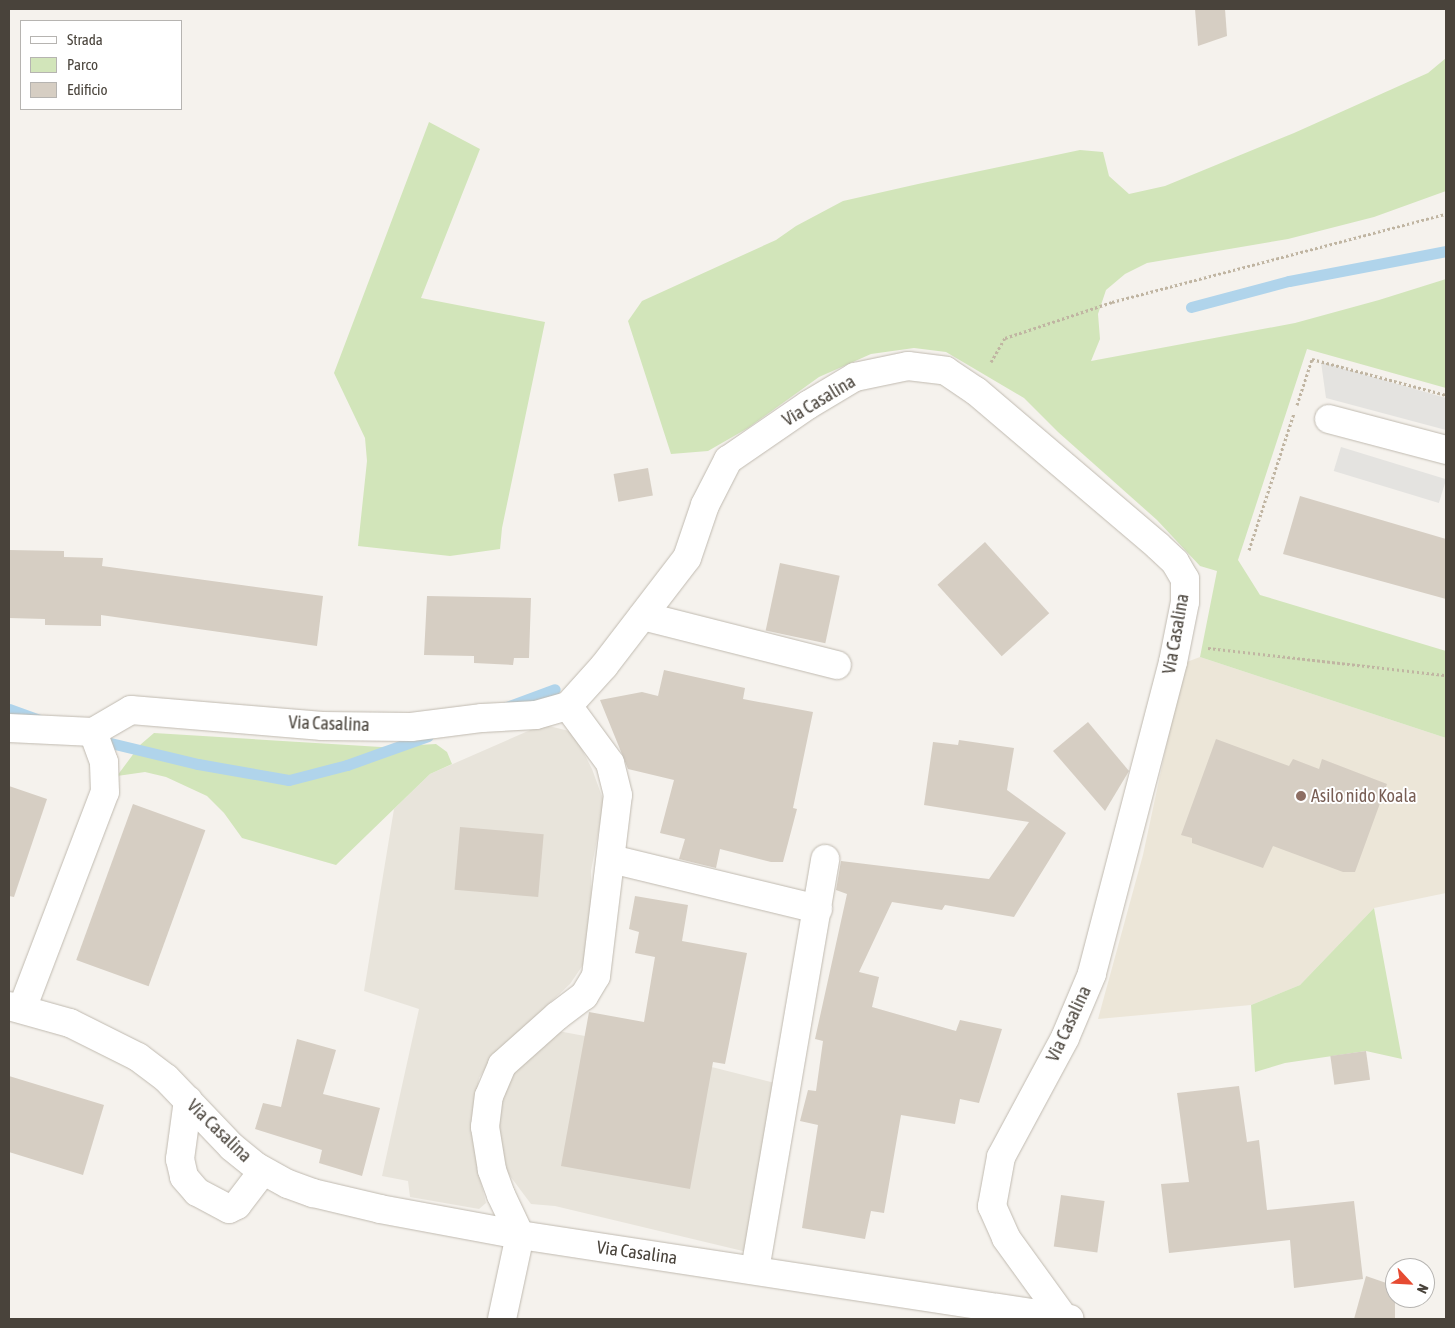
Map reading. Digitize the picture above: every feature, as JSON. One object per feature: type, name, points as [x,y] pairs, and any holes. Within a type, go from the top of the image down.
[{"type":"street","name":"Via Casalina","points":[[908,366],[946,371],[976,391],[1175,562],[1185,579],[1185,602],[1173,662],[1092,974],[1065,1038],[1001,1157],[992,1206],[1006,1238],[1067,1319],[520,1236],[343,1201],[288,1184],[263,1171],[232,1147],[166,1078],[138,1057],[70,1023],[16,1007],[105,792],[104,762],[94,732],[131,710],[322,726],[412,727],[482,718],[536,716],[568,706],[604,666],[687,558],[705,506],[728,460],[808,405],[855,377],[908,366]]},
{"type":"street","points":[[1329,419],[1446,450]]},
{"type":"street","points":[[643,616],[836,664]]},
{"type":"street","points":[[502,1319],[520,1236],[492,1170],[485,1127],[489,1096],[502,1065],[557,1016],[584,996],[596,976],[618,795],[610,763],[568,706]]},
{"type":"street","points":[[9,728],[94,732]]},
{"type":"street","points":[[611,859],[818,909]]},
{"type":"street","points":[[754,1270],[818,909],[825,859]]},
{"type":"street","points":[[188,1100],[180,1159],[184,1177],[198,1192],[229,1208],[237,1205],[263,1171]]},
{"type":"path","points":[[976,391],[1005,338],[1112,302],[1446,214]]},
{"type":"path","points":[[1202,648],[1446,676]]},
{"type":"shaded area","points":[[1321,362],[1446,398],[1446,430],[1326,398]]},
{"type":"shaded area","points":[[1341,447],[1446,479],[1439,503],[1334,471]]},
{"type":"shaded area","name":"Asilo nido Koala","points":[[1200,657],[1446,738],[1446,893],[1374,908],[1300,985],[1251,1005],[1098,1019],[1143,855],[1184,663]]},
{"type":"shaded area","points":[[549,726],[573,732],[592,769],[604,802],[591,871],[592,916],[587,959],[570,984],[494,1055],[479,1078],[475,1105],[478,1170],[486,1203],[479,1209],[410,1197],[408,1181],[382,1176],[419,1009],[364,991],[394,809],[430,774],[535,728]]},
{"type":"shaded area","points":[[558,1031],[601,1039],[779,1084],[747,1252],[555,1206],[531,1204],[507,1172],[497,1118],[500,1092],[521,1063]]},
{"type":"green space","points":[[1446,58],[1446,191],[1374,217],[1288,239],[1147,263],[1125,274],[1106,290],[1098,314],[1100,339],[1091,361],[1295,323],[1446,279],[1446,388],[1307,349],[1238,560],[1260,595],[1446,651],[1446,738],[1200,657],[1217,571],[1200,566],[1157,520],[1058,432],[1024,398],[946,352],[914,348],[871,354],[819,377],[748,428],[708,451],[671,454],[628,321],[642,301],[776,240],[796,226],[843,201],[918,184],[1080,150],[1103,152],[1109,176],[1129,194],[1165,186],[1294,133],[1428,73]]},
{"type":"green space","points":[[429,122],[480,149],[421,298],[545,322],[502,528],[500,549],[450,556],[358,546],[367,461],[365,438],[334,373]]},
{"type":"green space","points":[[154,733],[381,747],[436,744],[447,752],[452,764],[430,774],[336,865],[242,838],[224,813],[207,796],[166,777],[145,772],[117,776],[140,745]]},
{"type":"green space","points":[[1374,908],[1402,1059],[1366,1051],[1285,1063],[1255,1072],[1251,1005],[1300,985]]},
{"type":"building","points":[[1195,9],[1225,9],[1227,36],[1198,46]]},
{"type":"building","points":[[648,468],[653,496],[618,502],[614,474]]},
{"type":"building","points":[[1300,496],[1446,539],[1446,599],[1283,554]]},
{"type":"building","points":[[985,542],[1049,613],[1002,656],[937,585]]},
{"type":"building","points":[[9,550],[64,551],[64,557],[103,558],[102,566],[323,596],[317,646],[101,615],[101,626],[45,625],[45,619],[9,618]]},
{"type":"building","points":[[780,563],[840,576],[825,643],[766,630]]},
{"type":"building","points":[[427,596],[531,598],[529,658],[514,658],[513,665],[474,663],[474,656],[424,655]]},
{"type":"building","points":[[664,670],[745,688],[743,699],[813,712],[793,808],[797,809],[783,862],[771,862],[720,849],[716,868],[679,859],[685,839],[660,833],[674,780],[628,769],[600,700],[642,692],[658,696]]},
{"type":"building","points":[[1088,722],[1129,771],[1105,811],[1053,751]]},
{"type":"building","name":"Asilo nido Koala","points":[[1216,739],[1289,766],[1293,759],[1319,769],[1322,759],[1387,784],[1355,872],[1343,872],[1273,846],[1263,868],[1192,843],[1192,838],[1181,835]]},
{"type":"building","points":[[959,740],[1014,748],[1007,790],[1066,833],[1014,917],[945,905],[942,910],[892,902],[859,972],[879,977],[872,1007],[956,1031],[960,1020],[1002,1029],[979,1103],[960,1099],[955,1124],[901,1115],[884,1213],[871,1211],[865,1239],[802,1228],[818,1125],[800,1121],[808,1090],[816,1091],[823,1041],[815,1039],[847,894],[836,890],[841,861],[989,879],[1029,822],[924,805],[933,742],[958,745]]},
{"type":"building","points":[[9,786],[47,799],[14,897],[9,896]]},
{"type":"building","points":[[133,804],[205,830],[149,986],[76,960]]},
{"type":"building","points":[[460,827],[544,834],[538,897],[455,890]]},
{"type":"building","points":[[635,896],[688,905],[682,941],[747,953],[725,1064],[713,1062],[690,1189],[561,1166],[589,1012],[644,1022],[655,957],[635,953],[639,932],[629,929]]},
{"type":"building","points":[[297,1039],[336,1050],[323,1094],[380,1108],[362,1176],[319,1163],[322,1150],[255,1129],[263,1103],[281,1107]]},
{"type":"building","points":[[1366,1051],[1370,1080],[1334,1085],[1330,1056]]},
{"type":"building","points":[[9,1076],[104,1105],[83,1175],[9,1152]]},
{"type":"building","points":[[1239,1086],[1247,1142],[1259,1140],[1267,1210],[1354,1201],[1363,1279],[1294,1288],[1290,1240],[1169,1253],[1161,1184],[1189,1182],[1177,1093]]},
{"type":"building","points":[[1061,1195],[1105,1201],[1097,1253],[1054,1246]]},
{"type":"building","points":[[1366,1276],[1385,1283],[1385,1308],[1395,1308],[1395,1319],[1354,1319]]},
{"type":"waterway","points":[[1191,307],[1289,281],[1446,251]]},
{"type":"waterway","points":[[504,708],[555,689]]},
{"type":"waterway","points":[[9,709],[40,720]]},
{"type":"waterway","points":[[98,740],[198,764],[289,780],[347,765],[428,736]]},
{"type":"place","name":"Asilo nido Koala","points":[[1301,796]]}]
